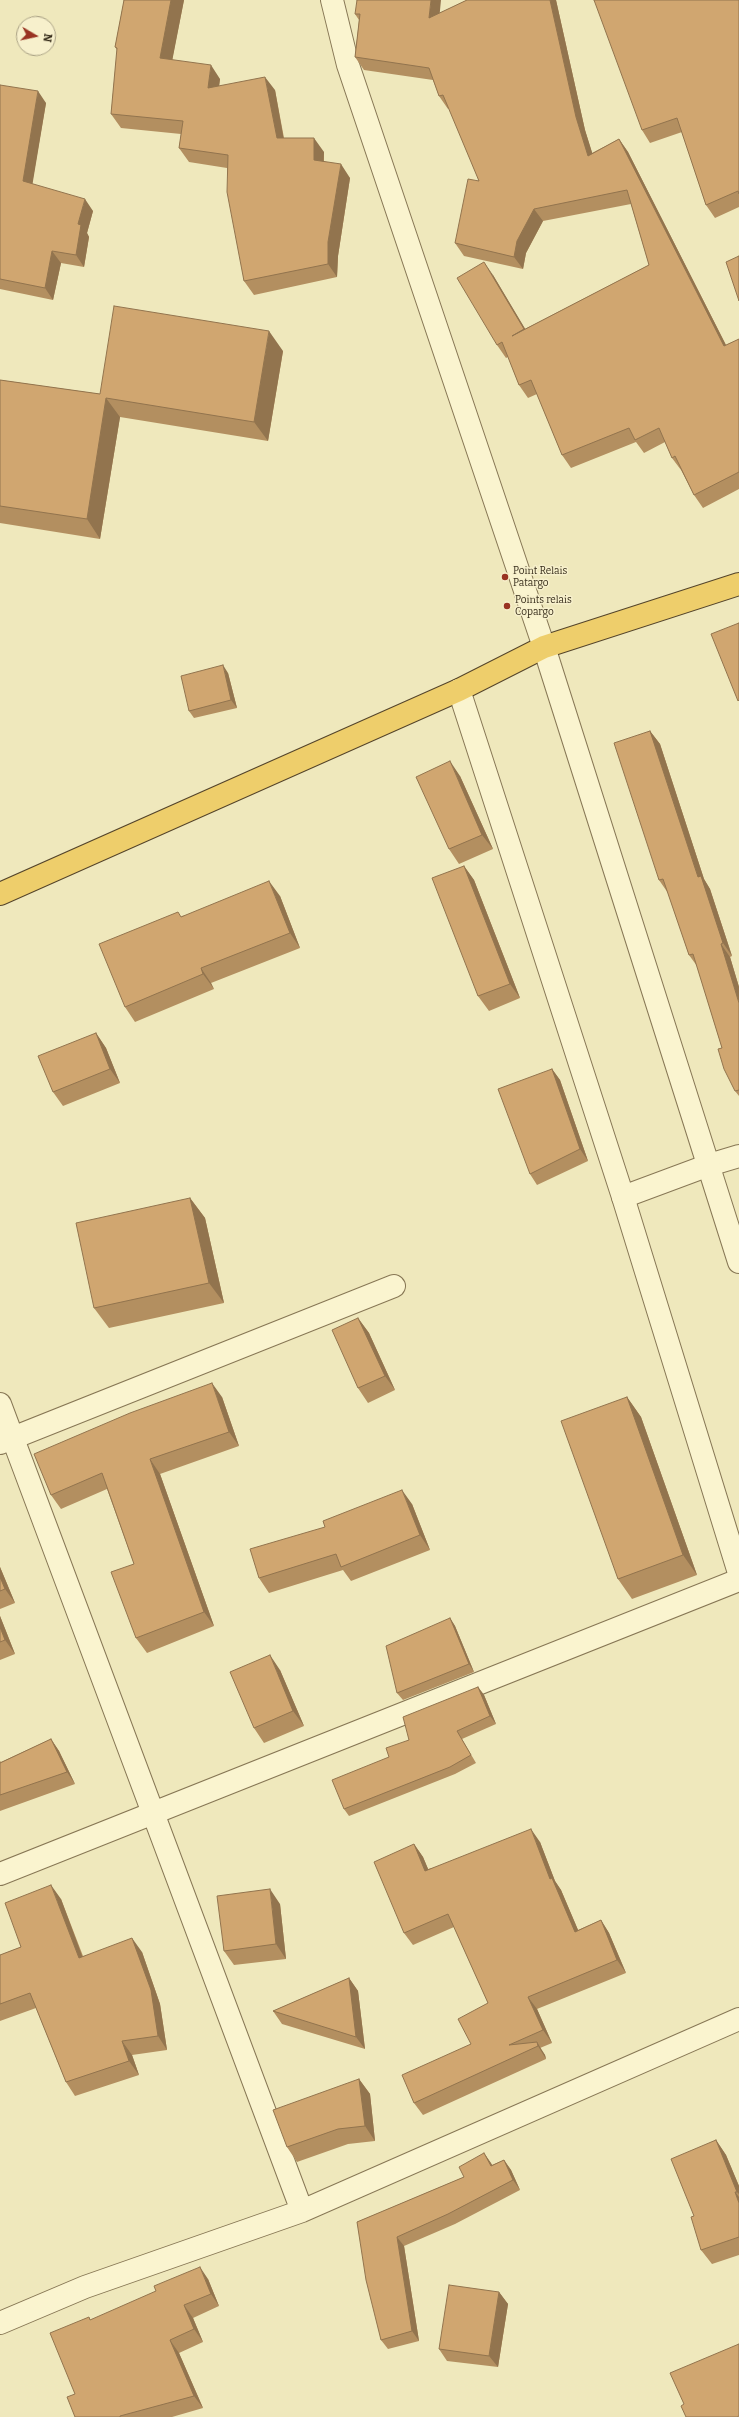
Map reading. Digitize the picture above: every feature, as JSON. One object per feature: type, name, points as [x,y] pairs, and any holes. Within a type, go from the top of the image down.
[{"type":"highway","points":[[0,894],[459,690],[544,647],[739,584]]},
{"type":"street","points":[[332,0],[348,66],[544,647],[739,1262]]},
{"type":"street","points":[[459,690],[623,1198],[739,1573]]},
{"type":"street","points":[[623,1198],[709,1165],[739,1156]]},
{"type":"street","points":[[6,1440],[394,1286]]},
{"type":"street","points":[[0,1404],[6,1440],[154,1813],[302,2211]]},
{"type":"street","points":[[0,1874],[739,1580]]},
{"type":"street","points":[[0,2323],[86,2287],[302,2211],[739,2019]]},
{"type":"building","points":[[124,0],[171,0],[160,58],[211,65],[208,88],[265,77],[277,138],[314,138],[314,160],[341,164],[328,242],[328,264],[244,281],[227,192],[228,155],[179,148],[183,121],[111,114],[117,48],[115,47]]},
{"type":"building","points":[[357,0],[431,0],[429,18],[467,0],[550,0],[576,117],[588,156],[619,139],[724,346],[739,339],[739,472],[694,495],[675,456],[672,458],[659,428],[635,440],[629,428],[562,455],[531,380],[519,385],[502,342],[497,345],[457,278],[484,262],[524,329],[512,336],[649,265],[627,190],[534,209],[517,241],[514,257],[455,243],[468,179],[479,181],[443,95],[439,96],[429,68],[355,57],[360,14],[355,14]]},
{"type":"building","points":[[594,0],[739,0],[739,194],[738,191],[706,205],[677,118],[642,130]]},
{"type":"building","points":[[0,85],[38,91],[23,181],[85,199],[78,224],[81,225],[76,255],[52,251],[45,288],[0,279]]},
{"type":"building","points":[[739,256],[739,301],[726,262]]},
{"type":"building","points":[[114,306],[269,331],[254,422],[106,398],[87,519],[0,506],[0,380],[100,394]]},
{"type":"building","points":[[739,623],[739,700],[738,701],[711,634]]},
{"type":"building","points":[[223,665],[231,700],[189,711],[181,676]]},
{"type":"building","points":[[650,731],[698,877],[701,876],[723,943],[721,944],[739,1003],[739,1090],[735,1091],[724,1069],[718,1049],[722,1048],[693,954],[689,955],[663,879],[659,880],[614,743]]},
{"type":"building","points":[[450,761],[482,835],[449,849],[416,777]]},
{"type":"building","points":[[464,866],[510,984],[478,996],[432,878]]},
{"type":"building","points":[[269,881],[290,933],[201,968],[203,974],[125,1007],[99,944],[178,912],[181,917]]},
{"type":"building","points":[[96,1033],[110,1069],[53,1092],[38,1056]]},
{"type":"building","points":[[552,1069],[580,1149],[530,1174],[498,1089]]},
{"type":"building","points":[[190,1198],[209,1283],[94,1308],[76,1223]]},
{"type":"building","points":[[358,1318],[385,1376],[358,1388],[332,1330]]},
{"type":"building","points":[[212,1383],[229,1432],[150,1459],[204,1612],[136,1638],[111,1572],[134,1564],[102,1473],[51,1495],[34,1454],[130,1413]]},
{"type":"building","points":[[627,1397],[683,1555],[618,1579],[561,1421]]},
{"type":"building","points":[[402,1490],[420,1535],[341,1567],[336,1554],[259,1578],[250,1549],[325,1527],[323,1521]]},
{"type":"building","points":[[0,1577],[5,1589],[0,1591]]},
{"type":"building","points":[[450,1618],[469,1664],[397,1693],[386,1646]]},
{"type":"building","points":[[0,1627],[5,1640],[0,1642]]},
{"type":"building","points":[[270,1655],[293,1711],[254,1728],[230,1672]]},
{"type":"building","points":[[478,1687],[490,1716],[457,1731],[471,1755],[450,1767],[344,1809],[332,1780],[389,1757],[386,1748],[409,1740],[403,1717]]},
{"type":"building","points":[[51,1739],[67,1772],[0,1795],[0,1763]]},
{"type":"building","points":[[531,1829],[550,1879],[552,1878],[575,1932],[601,1920],[617,1960],[528,1997],[543,2030],[509,2045],[537,2042],[538,2046],[414,2103],[402,2075],[471,2044],[458,2019],[488,2003],[448,1914],[404,1933],[374,1862],[414,1844],[425,1871]]},
{"type":"building","points":[[51,1885],[79,1958],[132,1938],[151,1990],[158,2036],[122,2041],[129,2061],[66,2082],[30,1993],[0,2004],[0,1955],[21,1947],[5,1903]]},
{"type":"building","points":[[270,1889],[276,1944],[224,1951],[217,1896]]},
{"type":"building","points":[[349,1978],[356,2037],[273,2011]]},
{"type":"building","points":[[359,2079],[365,2126],[338,2129],[287,2147],[273,2110]]},
{"type":"building","points":[[716,2140],[737,2192],[735,2192],[739,2203],[739,2237],[701,2250],[691,2217],[694,2216],[671,2159]]},
{"type":"building","points":[[484,2153],[491,2166],[504,2160],[513,2180],[448,2214],[397,2237],[412,2331],[381,2340],[366,2280],[357,2222],[464,2177],[459,2167]]},
{"type":"building","points":[[200,2267],[211,2294],[184,2305],[194,2329],[170,2340],[194,2396],[120,2417],[75,2417],[67,2397],[75,2394],[50,2333],[89,2317],[90,2320],[156,2291],[154,2286]]},
{"type":"building","points":[[449,2285],[499,2292],[489,2356],[439,2349]]},
{"type":"building","points":[[739,2344],[739,2416],[686,2417],[681,2406],[684,2404],[670,2373]]},
{"type":"place","name":"Point Relais Patargo","points":[[505,577]]},
{"type":"place","name":"Points relais Copargo","points":[[507,606]]}]
